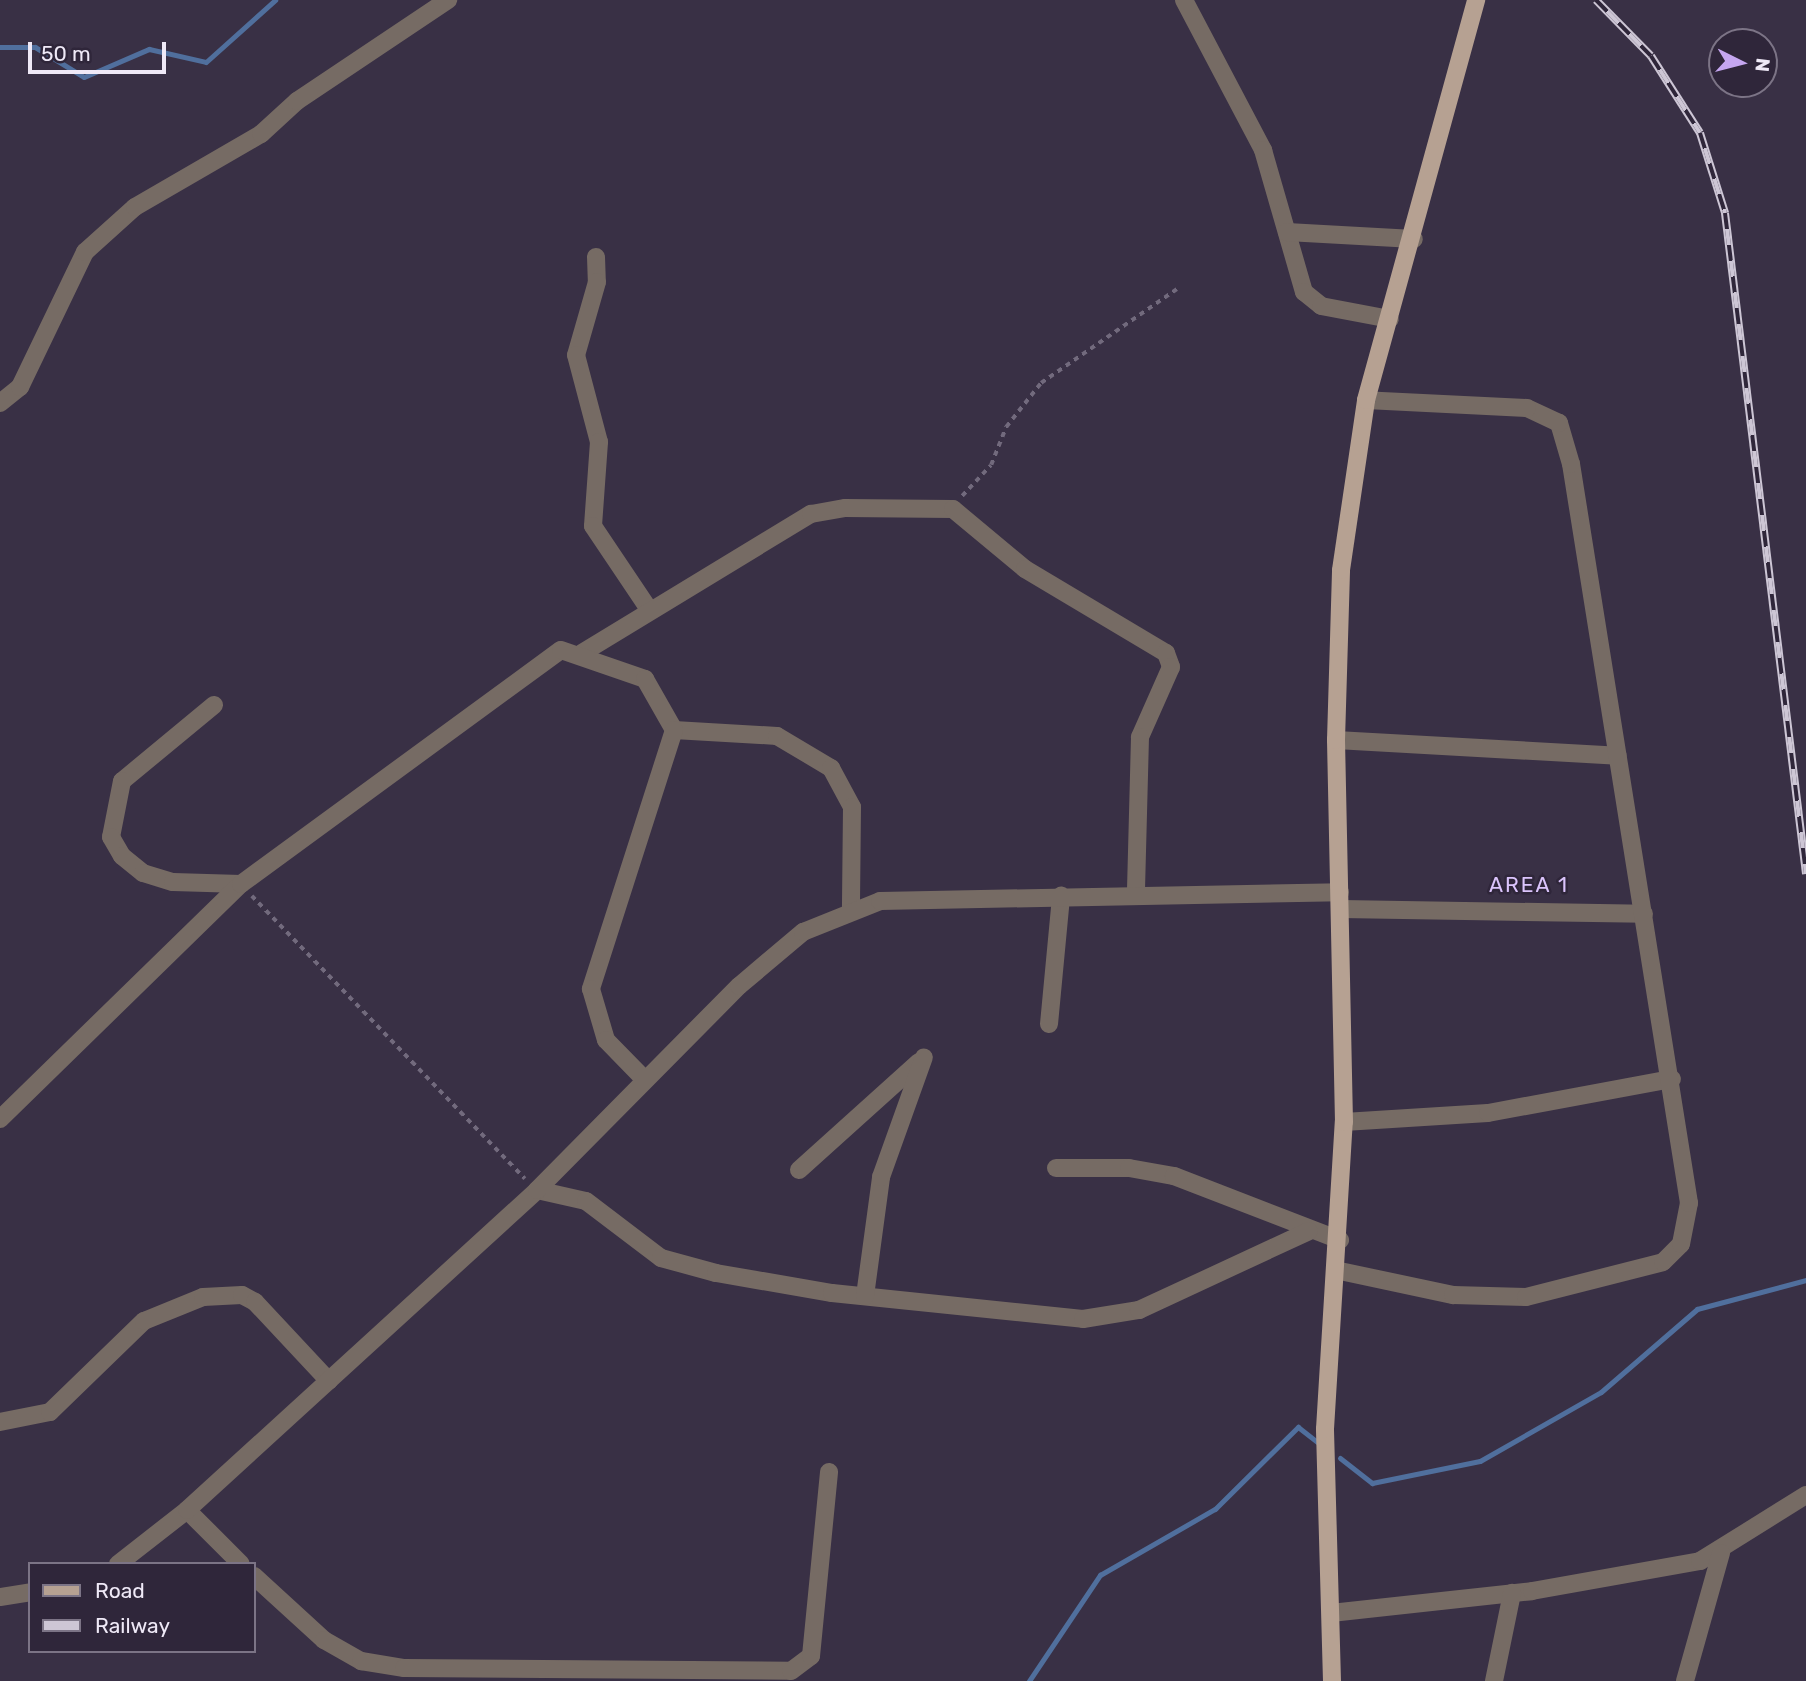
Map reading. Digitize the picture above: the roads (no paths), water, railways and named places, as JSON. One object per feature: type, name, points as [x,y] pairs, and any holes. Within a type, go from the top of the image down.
[{"type":"main road","points":[[1332,1681],[1325,1429],[1339,1271],[1344,1122],[1336,740],[1342,570],[1366,400],[1414,239],[1476,0]]},
{"type":"street","points":[[0,403],[20,387],[85,253],[135,207],[261,134],[297,101],[448,0]]},
{"type":"street","points":[[1184,0],[1263,150],[1309,299],[1390,319]]},
{"type":"street","points":[[1287,232],[1414,239]]},
{"type":"street","points":[[596,257],[597,282],[576,355],[599,442],[593,526],[649,608]]},
{"type":"street","points":[[1339,1271],[1488,1299],[1526,1297],[1663,1262],[1681,1244],[1689,1203],[1672,1079],[1559,423],[1527,408],[1366,400]]},
{"type":"street","points":[[582,653],[649,608],[827,509],[953,509],[1025,569],[1166,653],[1171,667],[1140,737],[1136,892]]},
{"type":"street","points":[[0,1119],[241,884],[540,661],[561,650],[582,653],[645,679],[674,730],[591,989],[606,1040],[644,1079]]},
{"type":"street","points":[[214,705],[122,781],[111,837],[122,856],[144,873],[173,882],[241,884]]},
{"type":"street","points":[[674,730],[777,736],[831,768],[852,807],[851,908]]},
{"type":"street","points":[[1336,740],[1618,757]]},
{"type":"street","points":[[121,1562],[187,1510],[537,1190],[644,1079],[803,932],[851,908],[1136,892],[1644,914]]},
{"type":"street","points":[[1049,1024],[1061,896]]},
{"type":"street","points":[[799,1170],[924,1057],[881,1177],[865,1296]]},
{"type":"street","points":[[1344,1122],[1488,1113],[1672,1079]]},
{"type":"street","points":[[1056,1168],[1129,1168],[1174,1176],[1309,1231],[1340,1240]]},
{"type":"street","points":[[537,1190],[586,1201],[661,1258],[865,1296],[1048,1318],[1116,1317],[1212,1281],[1309,1231]]},
{"type":"street","points":[[0,1422],[50,1412],[144,1321],[203,1297],[243,1295],[255,1302],[330,1381]]},
{"type":"street","points":[[256,1578],[324,1640],[361,1661],[404,1668],[791,1671],[811,1656],[829,1472]]},
{"type":"street","points":[[1331,1613],[1512,1593],[1682,1565],[1721,1553],[1806,1495]]},
{"type":"street","points":[[187,1510],[239,1562]]},
{"type":"street","points":[[1685,1681],[1721,1553]]},
{"type":"street","points":[[0,1597],[28,1592]]},
{"type":"street","points":[[1494,1681],[1512,1593]]},
{"type":"waterway","points":[[0,47],[35,47],[84,77],[149,49],[206,62],[275,0]]},
{"type":"waterway","points":[[1340,1458],[1372,1483],[1480,1461],[1601,1392],[1697,1309],[1806,1280]]},
{"type":"waterway","points":[[1029,1681],[1100,1575],[1215,1509],[1298,1427],[1321,1445]]},
{"type":"railway","points":[[1596,0],[1651,56],[1700,133],[1725,213],[1806,874]]},
{"type":"district","name":"AREA 1","points":[[1529,885]]}]
